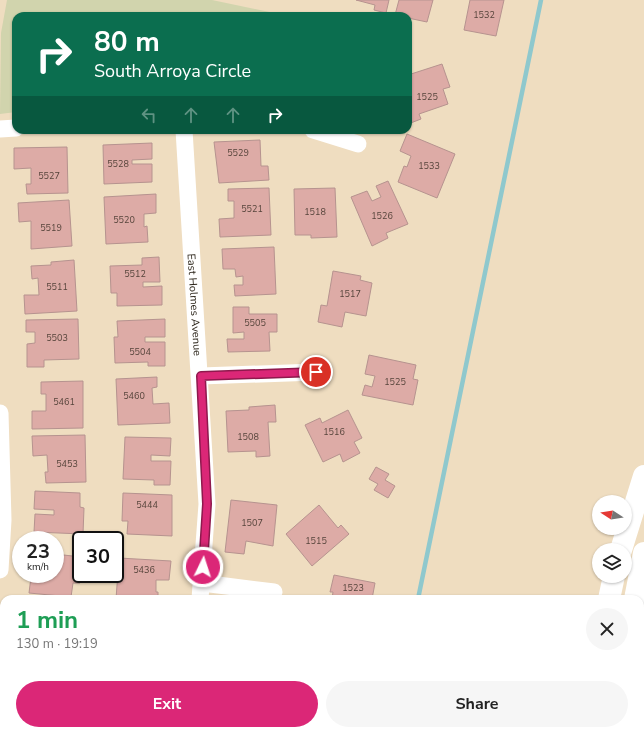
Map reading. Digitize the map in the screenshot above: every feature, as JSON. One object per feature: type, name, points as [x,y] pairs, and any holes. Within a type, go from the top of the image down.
[{"type":"highway","points":[[623,543],[644,476]]},
{"type":"highway","points":[[636,595],[644,553]]},
{"type":"highway","points":[[610,595],[612,583]]},
{"type":"street","points":[[0,129],[12,128]]},
{"type":"street","name":"East Holmes Avenue","points":[[184,134],[201,376],[207,504],[201,591]]},
{"type":"street","points":[[326,134],[358,144]]},
{"type":"street","points":[[201,376],[316,372]]},
{"type":"street","points":[[0,413],[3,520],[0,570]]},
{"type":"street","points":[[201,591],[274,592]]},
{"type":"green space","points":[[7,0],[212,0],[270,12],[12,12],[12,112],[0,114],[1,33]]},
{"type":"building","points":[[356,0],[389,0],[386,12],[374,10],[375,5]]},
{"type":"building","points":[[399,0],[433,0],[427,22],[412,19],[412,12],[396,12]]},
{"type":"building","points":[[470,0],[504,0],[496,36],[464,30]]},
{"type":"building","points":[[442,64],[450,87],[443,89],[448,104],[419,114],[421,119],[412,122],[412,74]]},
{"type":"building","points":[[407,134],[455,154],[437,198],[398,182],[404,166],[407,167],[411,156],[400,151]]},
{"type":"building","points":[[260,140],[261,166],[268,166],[269,180],[219,183],[214,142]]},
{"type":"building","points":[[152,143],[152,159],[132,160],[132,164],[152,164],[152,182],[104,184],[103,145]]},
{"type":"building","points":[[67,147],[68,193],[27,194],[26,184],[31,184],[31,168],[14,169],[14,148]]},
{"type":"building","points":[[388,181],[408,224],[386,233],[388,238],[372,246],[351,197],[367,191],[372,201],[381,197],[376,186]]},
{"type":"building","points":[[269,188],[271,235],[220,237],[219,219],[234,218],[234,201],[228,201],[228,189]]},
{"type":"building","points":[[335,188],[337,237],[311,238],[311,235],[295,235],[294,189]]},
{"type":"building","points":[[156,194],[156,213],[144,214],[144,227],[147,226],[148,242],[106,244],[104,197]]},
{"type":"building","points":[[69,200],[72,246],[31,249],[31,221],[19,222],[18,203]]},
{"type":"building","points":[[274,247],[276,294],[235,296],[234,285],[243,285],[243,276],[236,277],[235,269],[223,269],[222,249]]},
{"type":"building","points":[[159,257],[160,282],[143,282],[143,287],[162,286],[162,305],[117,306],[117,293],[111,293],[110,266],[142,265],[142,258]]},
{"type":"building","points":[[74,260],[77,311],[25,314],[24,295],[39,295],[38,278],[32,279],[31,266],[51,265],[51,262]]},
{"type":"building","points":[[333,271],[361,276],[360,280],[372,283],[366,316],[345,312],[342,327],[318,322],[321,305],[327,306]]},
{"type":"building","points":[[233,307],[249,307],[249,314],[277,314],[277,332],[269,332],[270,351],[228,352],[227,339],[244,339],[244,332],[233,333]]},
{"type":"building","points":[[78,319],[79,359],[44,360],[44,367],[27,367],[27,344],[35,343],[35,332],[26,332],[26,320]]},
{"type":"building","points":[[165,319],[165,337],[145,337],[145,342],[165,342],[165,366],[148,366],[148,362],[115,363],[114,337],[118,337],[117,321]]},
{"type":"building","points":[[369,355],[416,365],[413,379],[418,380],[413,405],[362,395],[365,385],[372,387],[375,376],[365,374]]},
{"type":"building","points":[[157,377],[157,387],[152,388],[153,404],[169,403],[170,423],[118,425],[116,379]]},
{"type":"building","points":[[83,381],[83,428],[32,429],[32,411],[46,411],[46,394],[41,394],[41,382]]},
{"type":"building","points":[[275,405],[276,422],[268,422],[270,456],[256,457],[256,451],[228,452],[226,411],[249,410],[249,407]]},
{"type":"building","points":[[348,410],[362,438],[354,442],[360,453],[343,462],[340,454],[323,462],[305,425],[320,418],[322,423]]},
{"type":"building","points":[[85,435],[86,482],[46,483],[45,472],[48,472],[47,455],[33,456],[32,436]]},
{"type":"building","points":[[125,437],[171,438],[170,456],[151,455],[151,461],[171,461],[170,485],[154,485],[154,480],[123,479]]},
{"type":"building","points":[[376,467],[389,474],[385,480],[395,486],[388,498],[374,490],[378,484],[369,479]]},
{"type":"building","points":[[35,491],[80,493],[80,507],[84,508],[83,531],[72,531],[72,534],[64,533],[64,531],[34,531],[35,514],[54,515],[54,510],[34,509]]},
{"type":"building","points":[[123,493],[172,495],[172,536],[127,534],[128,521],[122,521]]},
{"type":"building","points":[[231,500],[277,505],[273,546],[246,541],[244,554],[225,552]]},
{"type":"building","points":[[319,505],[338,528],[341,525],[349,534],[312,566],[286,534]]},
{"type":"building","points":[[64,555],[72,556],[73,583],[71,595],[29,593],[30,583],[64,583]]},
{"type":"building","points":[[124,558],[171,561],[169,580],[156,580],[156,592],[158,592],[158,595],[116,595],[117,583],[124,583]]},
{"type":"building","points":[[334,575],[375,583],[373,595],[333,595],[333,592],[330,592]]},
{"type":"waterway","points":[[419,595],[541,0]]},
{"type":"route","points":[[203,567],[207,504],[201,376],[316,372]]}]
